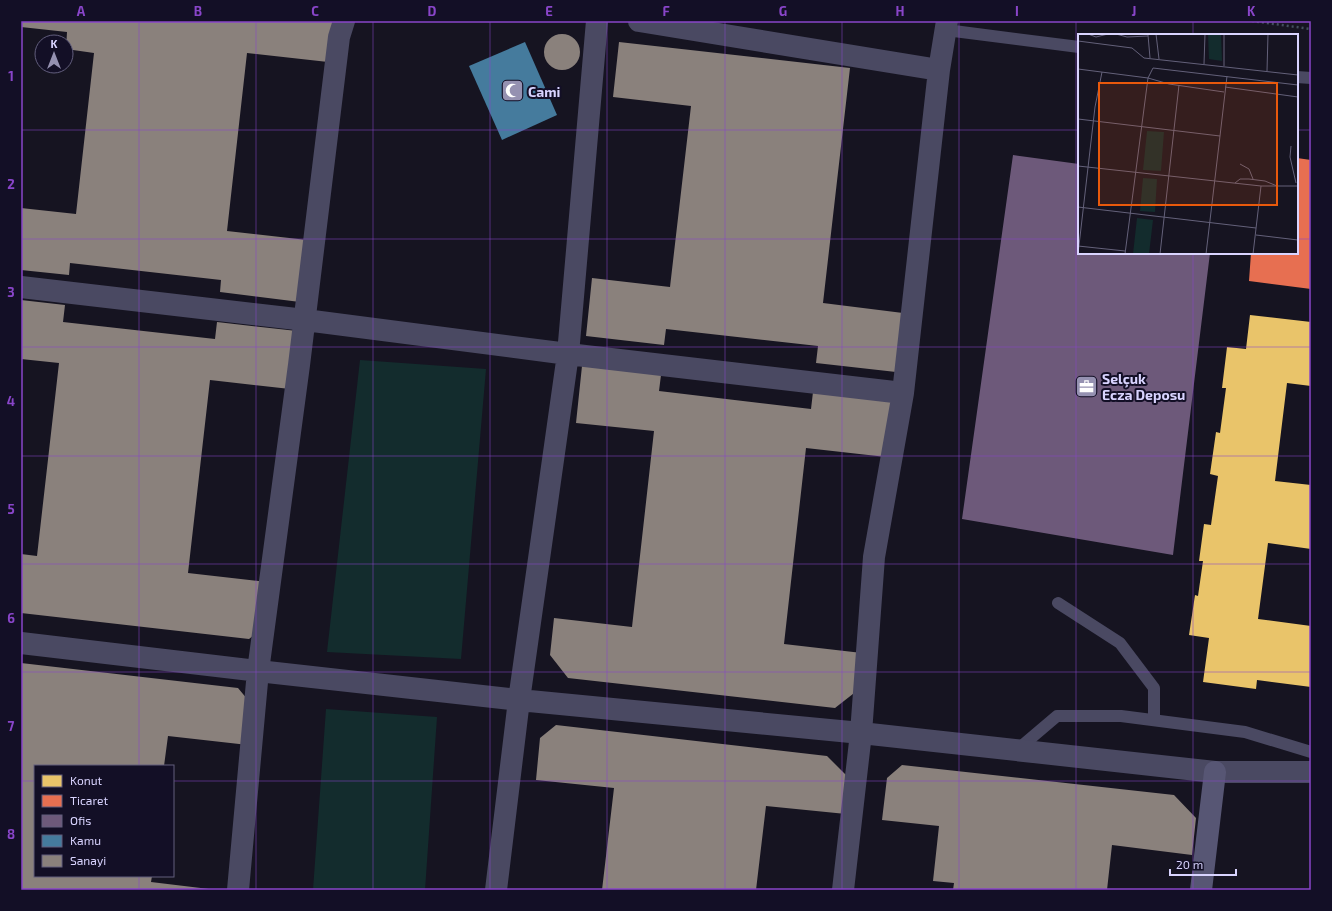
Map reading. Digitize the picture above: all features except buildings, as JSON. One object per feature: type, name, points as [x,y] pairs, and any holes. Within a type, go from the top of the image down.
[{"type":"street","points":[[238,890],[258,672],[339,36],[344,21]]},
{"type":"street","points":[[496,890],[519,700],[568,354],[597,21]]},
{"type":"street","points":[[639,21],[939,70]]},
{"type":"street","points":[[843,890],[861,733],[874,557],[904,393],[939,70],[946,25]]},
{"type":"street","points":[[21,287],[304,320],[568,354],[904,393]]},
{"type":"street","points":[[21,643],[258,672],[519,700],[861,733],[1215,772],[1311,772]]},
{"type":"street","points":[[1201,890],[1215,772]]},
{"type":"lane","points":[[946,25],[1078,47]]},
{"type":"lane","points":[[1298,77],[1311,78]]},
{"type":"lane","points":[[1058,603],[1120,643],[1154,688],[1154,720]]},
{"type":"lane","points":[[1016,750],[1057,716],[1121,716],[1245,732],[1311,752]]},
{"type":"path","points":[[1252,21],[1311,29]]},
{"type":"green space","points":[[360,360],[486,369],[461,659],[327,652]]},
{"type":"green space","points":[[326,709],[437,717],[425,890],[313,890]]},
{"type":"place","name":"Cami","points":[[513,91]]},
{"type":"place","name":"Selçuk Ecza Deposu","points":[[1087,386]]}]
